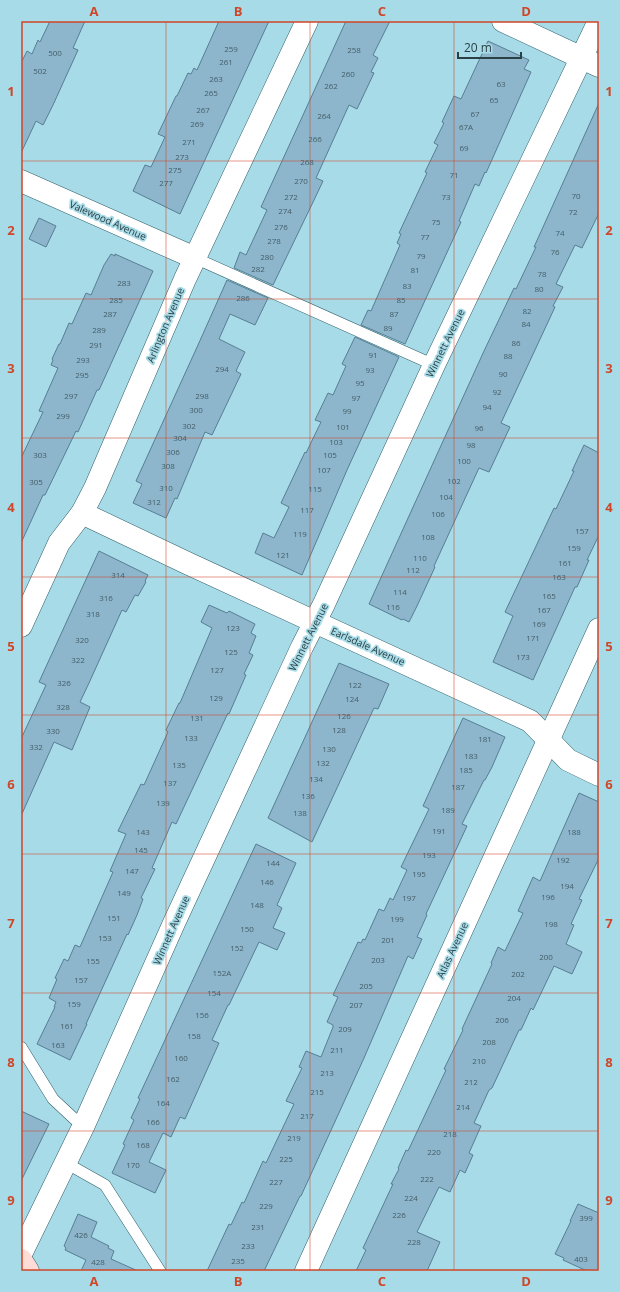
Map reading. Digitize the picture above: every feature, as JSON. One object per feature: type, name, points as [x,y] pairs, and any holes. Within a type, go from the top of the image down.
[{"type":"street","name":"Arlington Avenue","points":[[21,626],[59,543],[82,513],[94,488],[194,258],[307,21]]},
{"type":"street","points":[[503,21],[591,62]]},
{"type":"street","name":"Winnett Avenue","points":[[21,1254],[66,1163],[177,916],[302,647],[324,604],[434,365],[591,62],[599,21]]},
{"type":"street","name":"Valewood Avenue","points":[[21,181],[194,258]]},
{"type":"street","name":"Earlsdale Avenue","points":[[82,513],[315,622],[530,720],[568,760],[599,775]]},
{"type":"street","name":"Atlas Avenue","points":[[306,1271],[599,629]]},
{"type":"street","points":[[21,1260],[28,1271]]},
{"type":"lane","points":[[194,258],[434,365]]},
{"type":"lane","points":[[21,1047],[53,1099],[83,1126]]},
{"type":"lane","points":[[66,1163],[105,1185],[160,1271]]},
{"type":"building","points":[[50,21],[85,21],[73,48],[78,50],[53,105],[43,125],[36,121],[21,153],[21,63],[27,51],[32,54],[38,40],[40,42]]},
{"type":"building","points":[[219,21],[269,21],[180,214],[133,191],[145,165],[151,167],[165,137],[158,134],[188,73],[191,74],[194,68],[197,70]]},
{"type":"building","points":[[346,21],[390,21],[373,55],[378,58],[371,72],[374,73],[357,109],[349,105],[316,178],[323,181],[273,285],[234,268],[240,252],[246,255],[267,210],[261,207]]},
{"type":"building","points":[[488,41],[529,60],[524,69],[531,72],[486,173],[485,172],[479,186],[475,184],[459,221],[461,222],[405,344],[361,325],[368,310],[371,311],[400,245],[397,243],[401,234],[399,233],[427,173],[425,172],[438,145],[434,143],[444,123],[442,122],[454,96],[461,99]]},
{"type":"building","points":[[599,103],[599,213],[582,248],[575,245],[556,284],[563,287],[553,306],[555,307],[501,423],[510,427],[489,472],[479,468],[409,622],[403,619],[402,620],[369,604],[484,351],[514,288],[516,289],[536,247],[534,247]]},
{"type":"building","points":[[39,218],[56,226],[46,247],[29,239]]},
{"type":"building","points":[[111,254],[115,256],[115,254],[153,271],[99,390],[97,390],[78,432],[76,431],[45,495],[43,495],[21,543],[21,458],[43,412],[39,411],[58,368],[51,365],[52,359],[69,323],[72,324],[86,293],[91,295],[104,265]]},
{"type":"building","points":[[227,280],[268,298],[255,325],[230,314],[219,339],[245,352],[236,371],[241,374],[212,435],[205,432],[177,499],[175,498],[166,518],[133,503],[142,484],[136,481]]},
{"type":"building","points":[[355,337],[399,357],[347,470],[302,575],[255,553],[263,533],[274,538],[289,507],[281,503],[321,422],[315,420],[328,393],[333,395],[346,366],[342,364]]},
{"type":"building","points":[[584,445],[599,453],[599,535],[587,560],[589,560],[577,587],[575,587],[533,680],[493,662],[513,616],[505,612],[554,508],[556,509],[574,471],[572,471]]},
{"type":"building","points":[[99,551],[148,575],[145,581],[146,582],[138,596],[135,595],[126,612],[122,610],[80,702],[90,707],[72,750],[54,742],[21,816],[21,739],[46,685],[39,682]]},
{"type":"building","points":[[209,605],[227,613],[229,611],[255,624],[251,633],[256,636],[249,653],[253,655],[229,714],[228,713],[176,824],[172,822],[152,868],[155,869],[141,898],[143,899],[137,915],[70,1060],[37,1044],[55,1007],[56,1002],[49,998],[57,979],[55,978],[64,959],[68,961],[75,945],[80,947],[113,872],[110,871],[126,834],[118,831],[141,784],[144,785],[168,732],[166,730],[180,703],[212,628],[201,622]]},
{"type":"building","points":[[339,663],[389,684],[378,709],[374,708],[312,842],[268,818]]},
{"type":"building","points":[[463,718],[505,737],[492,767],[462,824],[467,826],[426,914],[427,915],[417,937],[422,939],[413,959],[408,956],[364,1058],[301,1196],[264,1271],[207,1271],[229,1224],[231,1225],[242,1202],[244,1203],[263,1161],[266,1163],[294,1104],[286,1101],[302,1068],[299,1067],[306,1051],[321,1057],[333,1027],[333,1025],[327,1022],[338,997],[333,995],[358,942],[361,943],[363,939],[365,940],[379,909],[384,911],[390,898],[393,900],[407,870],[401,867],[429,809],[423,806]]},
{"type":"building","points":[[579,793],[599,802],[599,858],[579,899],[582,900],[571,924],[574,925],[566,944],[582,952],[572,974],[554,966],[533,1010],[531,1008],[521,1030],[519,1030],[474,1123],[481,1126],[469,1153],[473,1155],[465,1173],[460,1170],[450,1192],[439,1187],[417,1232],[440,1242],[427,1271],[356,1271],[366,1250],[363,1248],[393,1184],[391,1184],[399,1169],[398,1168],[406,1150],[408,1151],[446,1070],[444,1069],[463,1030],[462,1029],[492,964],[491,963],[498,947],[505,951],[523,913],[518,911],[533,877],[540,881]]},
{"type":"building","points":[[256,844],[296,863],[277,905],[282,908],[273,928],[285,933],[277,950],[259,942],[212,1040],[219,1043],[185,1119],[180,1117],[171,1137],[163,1133],[149,1162],[166,1170],[155,1193],[112,1173],[125,1145],[123,1144],[134,1120],[131,1118],[140,1099],[138,1098]]},
{"type":"building","points":[[21,1111],[49,1124],[21,1181]]},
{"type":"building","points":[[578,1204],[599,1213],[599,1271],[587,1271],[563,1260],[564,1258],[555,1254]]},
{"type":"building","points":[[78,1214],[97,1222],[91,1237],[109,1246],[108,1248],[114,1251],[111,1259],[138,1271],[81,1271],[86,1260],[65,1250],[66,1248],[64,1246]]}]
